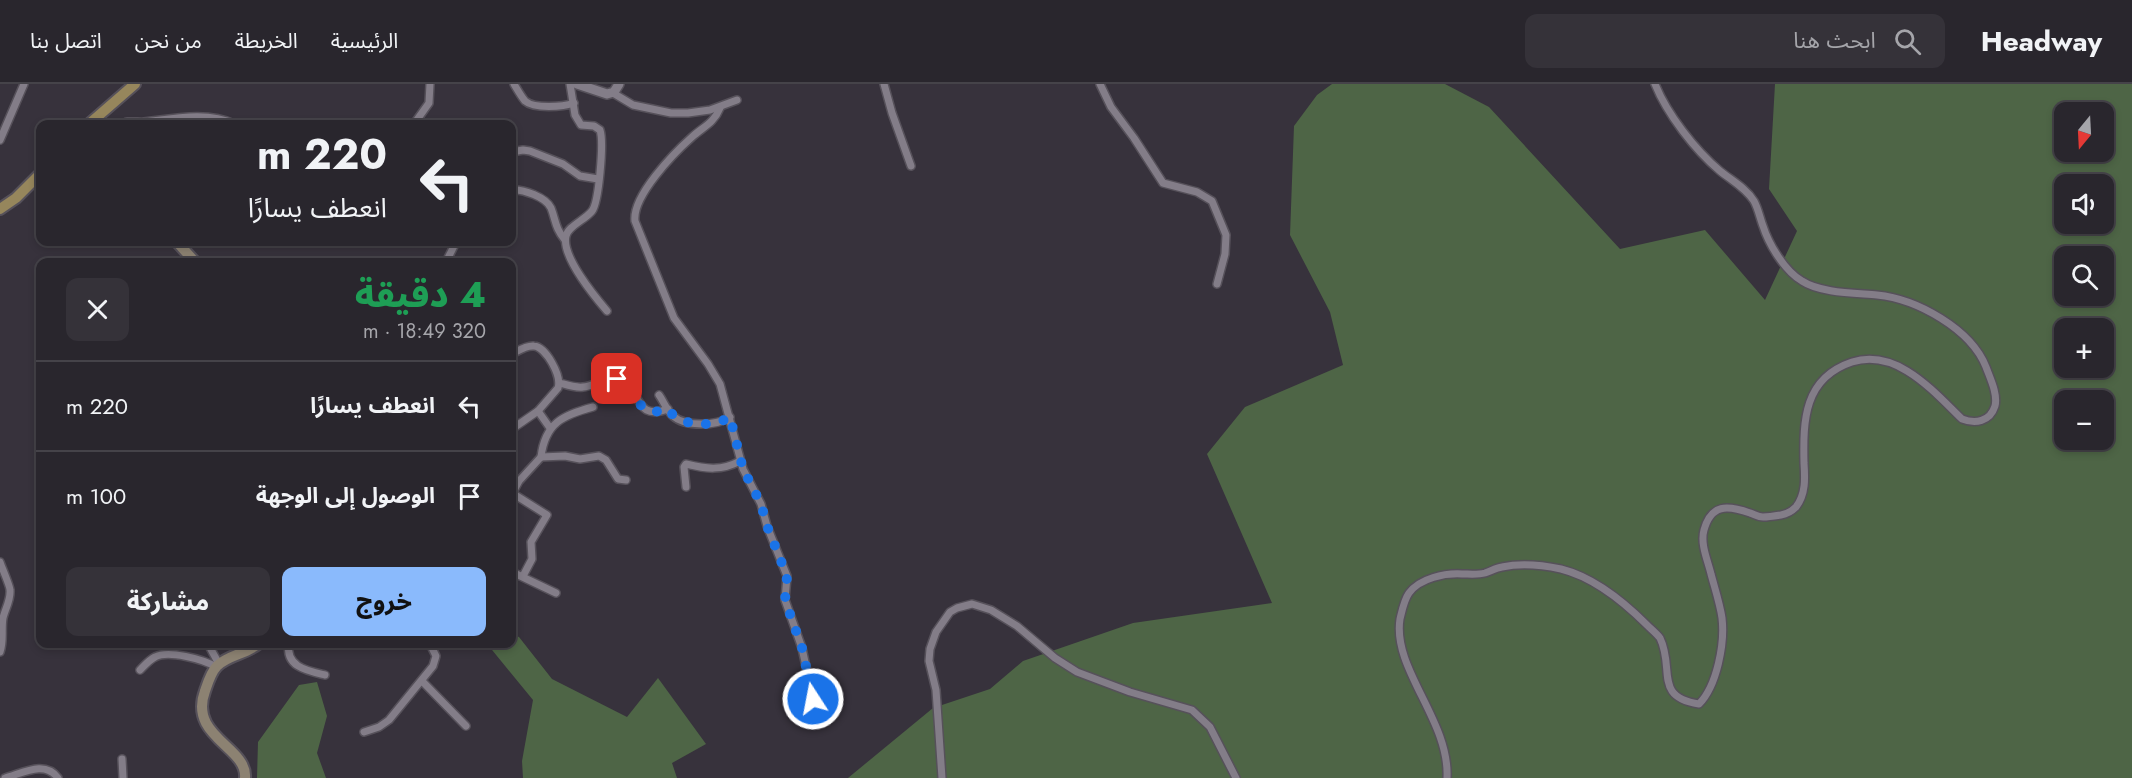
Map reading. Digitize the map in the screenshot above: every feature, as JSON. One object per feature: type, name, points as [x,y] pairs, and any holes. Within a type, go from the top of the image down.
[{"type":"main road","points":[[94,120],[135,84]]},
{"type":"main road","points":[[0,209],[36,180]]},
{"type":"main road","points":[[181,246],[191,258]]},
{"type":"main road","points":[[245,778],[245,768],[241,761],[215,737],[202,708],[203,696],[217,666],[252,648]]},
{"type":"street","points":[[0,140],[24,84]]},
{"type":"street","points":[[417,120],[429,103],[430,84]]},
{"type":"street","points":[[514,84],[530,104],[558,107],[574,104]]},
{"type":"street","points":[[565,240],[568,231],[591,213],[596,205],[602,150],[601,134],[597,128],[579,123],[570,84]]},
{"type":"street","points":[[577,84],[607,94],[617,90],[619,84]]},
{"type":"street","points":[[884,84],[911,166]]},
{"type":"street","points":[[1100,84],[1111,107],[1163,183],[1197,192],[1212,201],[1226,235],[1225,254],[1217,284]]},
{"type":"street","points":[[1447,778],[1446,756],[1441,735],[1405,658],[1400,621],[1410,592],[1440,574],[1484,573],[1498,567],[1515,565],[1561,570],[1582,577],[1628,606],[1659,637],[1667,661],[1667,678],[1673,694],[1685,702],[1699,704],[1708,696],[1716,676],[1722,621],[1705,552],[1703,533],[1708,516],[1718,509],[1738,510],[1761,517],[1786,514],[1795,509],[1802,498],[1805,482],[1804,439],[1811,395],[1830,371],[1855,361],[1890,362],[1907,370],[1962,419],[1980,422],[1994,411],[1996,402],[1994,393],[1981,356],[1966,338],[1923,307],[1880,295],[1843,292],[1809,285],[1800,280],[1785,264],[1767,236],[1753,200],[1718,169],[1695,144],[1663,104],[1655,84]]},
{"type":"street","points":[[613,93],[633,105],[688,113],[720,108],[737,100]]},
{"type":"street","points":[[720,108],[712,123],[693,136],[664,166],[639,204],[634,216],[666,302],[681,329],[720,384],[740,461],[750,486],[761,504],[767,526],[787,576],[785,600],[802,648],[813,699]]},
{"type":"street","points":[[0,117],[6,125]]},
{"type":"street","points":[[170,120],[197,117],[226,120]]},
{"type":"street","points":[[516,151],[530,151],[563,164],[580,176],[598,179]]},
{"type":"street","points":[[516,191],[525,192],[547,203],[581,278],[607,311]]},
{"type":"street","points":[[516,352],[529,346],[539,348],[557,373],[560,383],[538,411],[516,426]]},
{"type":"street","points":[[560,383],[579,387],[617,379],[625,383],[644,409],[657,412],[668,409]]},
{"type":"street","points":[[659,395],[674,417],[686,423],[712,424],[730,417]]},
{"type":"street","points":[[516,488],[527,471],[541,457],[544,440],[550,428],[574,413],[593,407]]},
{"type":"street","points":[[538,411],[550,428]]},
{"type":"street","points":[[541,457],[565,456],[580,459],[599,456],[606,460],[618,478],[626,480]]},
{"type":"street","points":[[686,487],[684,467],[686,464],[708,469],[726,468],[740,461]]},
{"type":"street","points":[[516,496],[547,515],[531,542],[532,559],[523,576]]},
{"type":"street","points":[[0,562],[10,590],[8,608],[4,615],[3,643],[0,652]]},
{"type":"street","points":[[516,573],[556,593]]},
{"type":"street","points":[[942,778],[936,690],[929,661],[930,649],[936,632],[950,612],[972,604],[991,610],[1017,626],[1055,658],[1077,672],[1130,692],[1192,710],[1210,727],[1236,778]]},
{"type":"street","points":[[210,648],[217,666]]},
{"type":"street","points":[[289,648],[297,666],[325,675]]},
{"type":"street","points":[[364,732],[379,727],[389,720],[422,681],[434,666],[436,656],[432,648]]},
{"type":"street","points":[[140,670],[154,657],[161,655],[201,660],[217,666]]},
{"type":"street","points":[[422,681],[466,726]]},
{"type":"street","points":[[122,759],[123,778]]},
{"type":"street","points":[[5,778],[40,768],[51,770],[58,778]]},
{"type":"green space","points":[[1332,84],[1445,84],[1489,107],[1620,249],[1705,230],[1765,300],[1797,231],[1769,189],[1775,84],[2132,84],[2132,778],[848,778],[933,708],[990,689],[1023,661],[1133,623],[1272,603],[1207,454],[1245,407],[1343,365],[1330,312],[1290,235],[1294,126],[1317,95]]},
{"type":"green space","points":[[516,636],[519,637],[552,679],[627,717],[658,678],[706,744],[672,763],[677,778],[523,778],[522,761],[533,700],[490,648],[516,648]]},
{"type":"green space","points":[[317,682],[327,716],[317,753],[326,778],[257,778],[258,742],[299,685]]},
{"type":"route","points":[[617,379],[625,383],[644,409],[657,412],[668,409],[674,417],[686,423],[712,424],[725,421],[730,417],[740,461],[750,486],[761,504],[767,526],[787,576],[785,600],[802,648],[813,699]]}]
